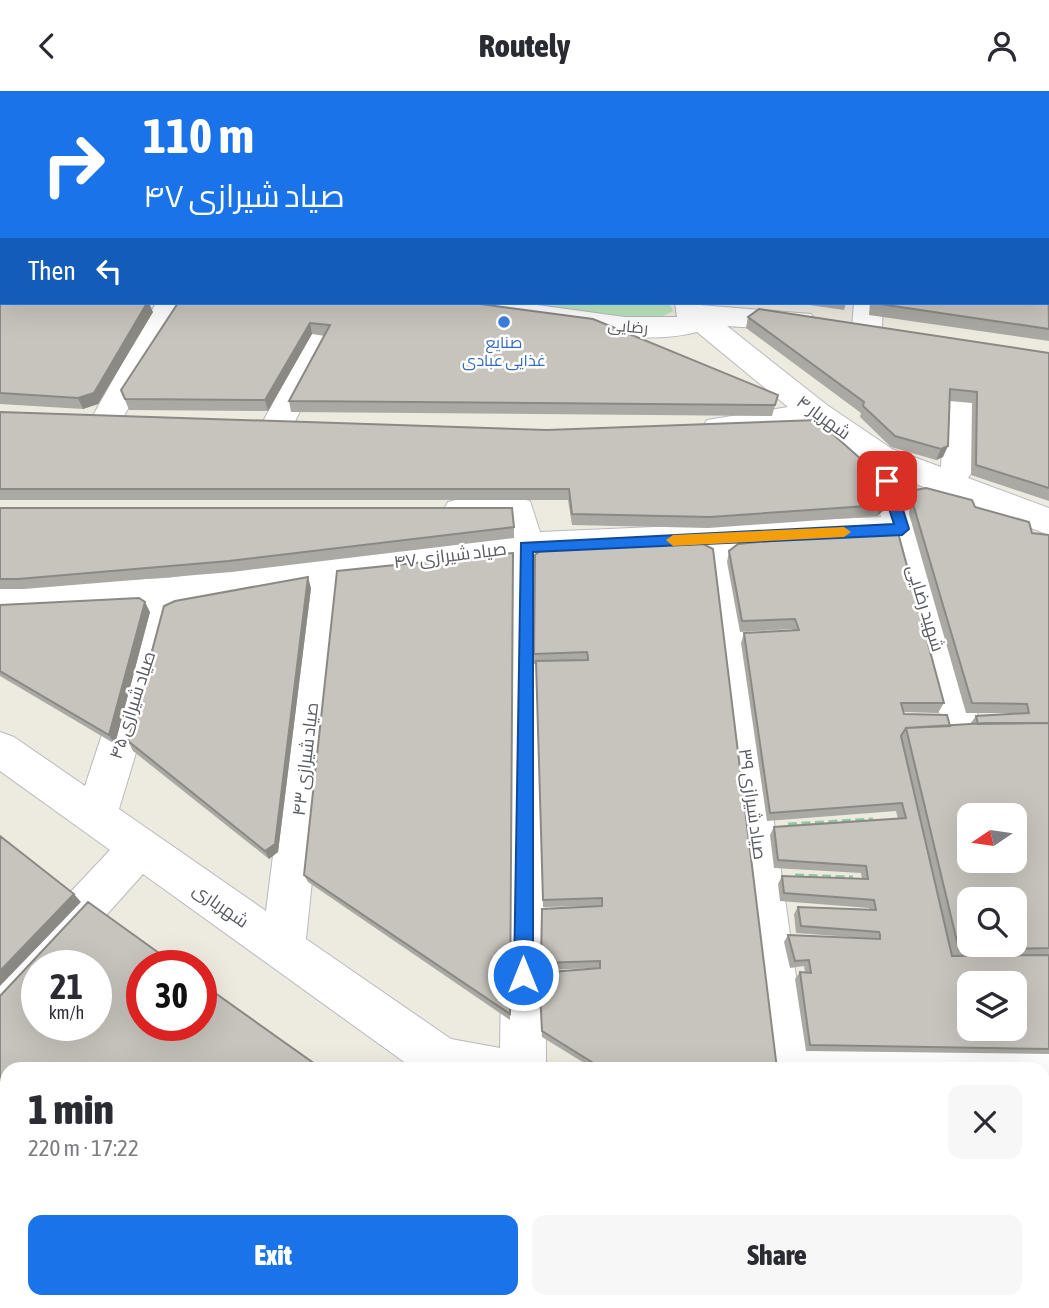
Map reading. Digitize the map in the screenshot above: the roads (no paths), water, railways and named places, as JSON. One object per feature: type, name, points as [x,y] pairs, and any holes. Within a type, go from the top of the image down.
[{"type":"street","points":[[146,421],[93,419],[170,305]]},
{"type":"street","name":"رضایی","points":[[473,305],[644,328],[688,325],[691,309]]},
{"type":"street","points":[[691,309],[857,319]]},
{"type":"street","name":"شهریار ۴","points":[[691,309],[816,413],[880,457],[1049,523]]},
{"type":"street","points":[[277,425],[322,340]]},
{"type":"street","points":[[948,484],[957,469],[960,405]]},
{"type":"street","points":[[684,429],[739,427],[816,413]]},
{"type":"street","name":"شهید رضایی","points":[[880,457],[960,719]]},
{"type":"street","points":[[423,511],[518,510],[526,547],[523,1062]]},
{"type":"street","name":"صیاد شیرازی ۴۷","points":[[0,600],[167,592],[526,547],[902,529]]},
{"type":"street","name":"صیاد شیرازی ۳۹","points":[[716,538],[763,875],[786,1062]]},
{"type":"street","name":"صیاد شیرازی ۴۳","points":[[283,949],[327,570]]},
{"type":"street","name":"صیاد شیرازی ۴۵","points":[[96,817],[167,592]]},
{"type":"street","name":"شهریاری","points":[[0,749],[440,1062]]},
{"type":"street","points":[[13,986],[140,848]]},
{"type":"place","name":"صنایع غذایی عبادی","points":[[504,322]]}]
